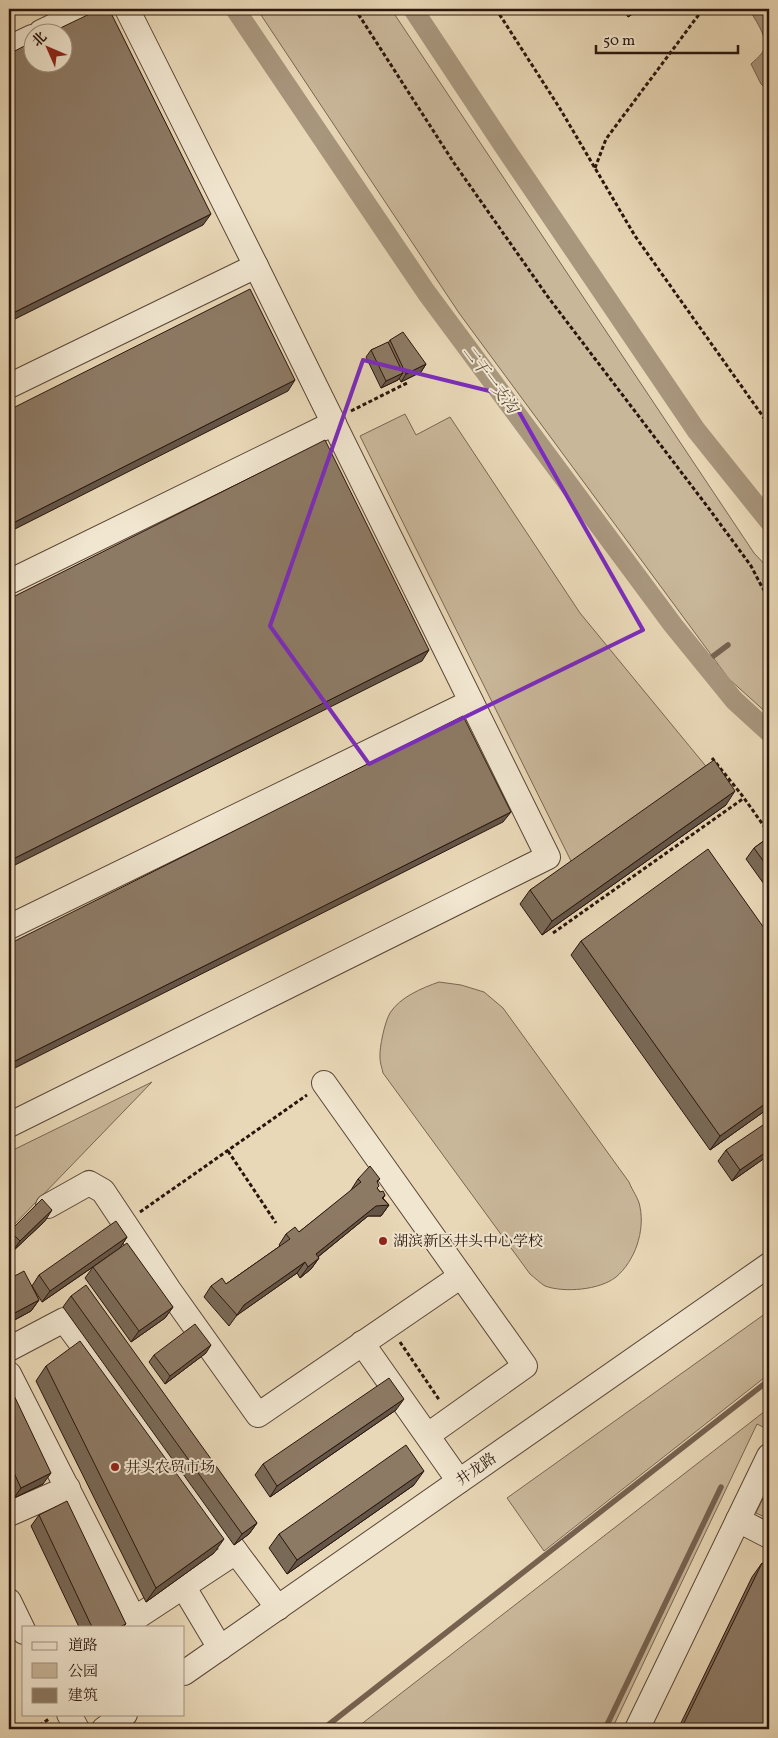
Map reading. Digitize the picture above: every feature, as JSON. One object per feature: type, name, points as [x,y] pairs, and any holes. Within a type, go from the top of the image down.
[{"type":"street","points":[[62,22],[89,9]]},
{"type":"street","points":[[9,1125],[548,857],[127,9]]},
{"type":"street","points":[[9,48],[22,41]]},
{"type":"street","points":[[9,386],[256,266]]},
{"type":"street","points":[[9,582],[333,422]]},
{"type":"street","points":[[9,927],[471,702]]},
{"type":"street","points":[[324,1083],[525,1366],[428,1435]]},
{"type":"street","points":[[48,1206],[89,1182],[103,1191],[169,1290],[258,1415],[461,1276]]},
{"type":"street","name":"井龙路","points":[[185,1672],[769,1265]]},
{"type":"street","points":[[9,1349],[64,1320],[278,1608]]},
{"type":"street","points":[[362,1343],[459,1480]]},
{"type":"street","points":[[9,1374],[134,1619],[236,1552]]},
{"type":"street","points":[[637,1729],[769,1456]]},
{"type":"street","points":[[9,1514],[68,1488]]},
{"type":"street","points":[[738,1520],[769,1536]]},
{"type":"street","points":[[183,1586],[220,1648]]},
{"type":"street","points":[[9,1602],[22,1628]]},
{"type":"street","points":[[70,1716],[77,1729]]},
{"type":"street","points":[[104,1729],[122,1716]]},
{"type":"path","points":[[356,9],[454,163],[548,297],[710,510],[751,566],[769,597]]},
{"type":"path","points":[[496,9],[559,107],[635,236],[769,425]]},
{"type":"path","points":[[595,168],[606,139],[704,9]]},
{"type":"path","points":[[333,422],[409,382]]},
{"type":"path","points":[[712,758],[769,833]]},
{"type":"path","points":[[553,933],[744,798]]},
{"type":"path","points":[[124,1223],[324,1083]]},
{"type":"path","points":[[228,1151],[276,1223]]},
{"type":"path","points":[[388,1326],[452,1418]]},
{"type":"path","points":[[34,1729],[52,1716]]},
{"type":"highlighted area","points":[[363,360],[510,396],[643,630],[369,764],[270,626]]},
{"type":"green space","points":[[257,9],[391,9],[754,553],[769,569],[769,715],[729,679],[459,313]]},
{"type":"green space","points":[[405,414],[416,435],[450,417],[580,613],[709,770],[574,867],[360,436]]},
{"type":"green space","points":[[439,982],[461,985],[484,992],[503,1008],[629,1182],[640,1207],[640,1235],[628,1263],[616,1277],[601,1285],[572,1290],[545,1286],[530,1274],[383,1073],[380,1048],[384,1028],[390,1013],[405,998]]},
{"type":"green space","points":[[152,1082],[9,1230],[9,1152]]},
{"type":"green space","points":[[769,1311],[769,1374],[544,1551],[507,1498]]},
{"type":"green space","points":[[769,1408],[769,1430],[757,1424],[612,1729],[355,1729]]},
{"type":"green space","points":[[769,1486],[769,1519],[756,1513]]},
{"type":"shaded area","points":[[749,9],[769,9],[769,92],[761,84],[751,64],[762,53],[765,42],[761,30]]},
{"type":"building","points":[[100,9],[109,9],[211,214],[9,315],[9,54],[22,47],[22,72],[72,72],[72,22]]},
{"type":"building","points":[[250,289],[295,380],[9,525],[9,410]]},
{"type":"building","points":[[403,332],[426,364],[406,374],[390,340]]},
{"type":"building","points":[[388,342],[403,373],[386,381],[371,350]]},
{"type":"building","points":[[325,440],[429,650],[9,861],[9,599]]},
{"type":"building","points":[[463,716],[511,812],[9,1064],[9,944]]},
{"type":"building","points":[[714,760],[735,791],[552,921],[530,890]]},
{"type":"building","points":[[769,837],[769,869],[754,848]]},
{"type":"building","points":[[708,849],[769,935],[769,1101],[720,1136],[581,941]]},
{"type":"building","points":[[769,1121],[769,1150],[740,1170],[726,1150]]},
{"type":"building","points":[[370,1166],[380,1179],[377,1181],[379,1186],[377,1188],[380,1192],[383,1191],[385,1195],[382,1198],[389,1205],[376,1206],[316,1254],[319,1258],[308,1267],[305,1262],[244,1305],[237,1315],[211,1286],[222,1278],[226,1284],[290,1239],[286,1234],[295,1227],[299,1232],[361,1182],[358,1179]]},
{"type":"building","points":[[42,1199],[52,1210],[20,1241],[10,1231]]},
{"type":"building","points":[[116,1221],[127,1237],[50,1291],[39,1275]]},
{"type":"building","points":[[127,1243],[173,1307],[139,1331],[93,1267]]},
{"type":"building","points":[[24,1271],[39,1300],[9,1316],[9,1279]]},
{"type":"building","points":[[86,1285],[257,1523],[242,1534],[71,1296]]},
{"type":"building","points":[[195,1324],[211,1345],[170,1376],[154,1355]]},
{"type":"building","name":"井头农贸市场","points":[[80,1341],[224,1539],[156,1588],[46,1366]]},
{"type":"building","points":[[389,1378],[404,1399],[277,1486],[263,1464]]},
{"type":"building","points":[[9,1385],[51,1473],[21,1488],[9,1462]]},
{"type":"building","points":[[406,1445],[424,1471],[297,1560],[279,1534]]},
{"type":"building","points":[[67,1501],[126,1624],[121,1626],[92,1626],[39,1515]]},
{"type":"building","points":[[762,1563],[769,1566],[769,1729],[681,1729]]},
{"type":"waterway","name":"二干一支沟","points":[[235,9],[426,292],[673,625],[734,700],[769,732]]},
{"type":"waterway","points":[[413,9],[696,430],[769,521]]},
{"type":"waterway","points":[[704,663],[728,645]]},
{"type":"waterway","points":[[323,1729],[769,1380]]},
{"type":"waterway","points":[[605,1729],[721,1487]]},
{"type":"place","name":"湖滨新区井头中心学校","points":[[383,1241]]},
{"type":"place","name":"井头农贸市场","points":[[115,1467]]}]
